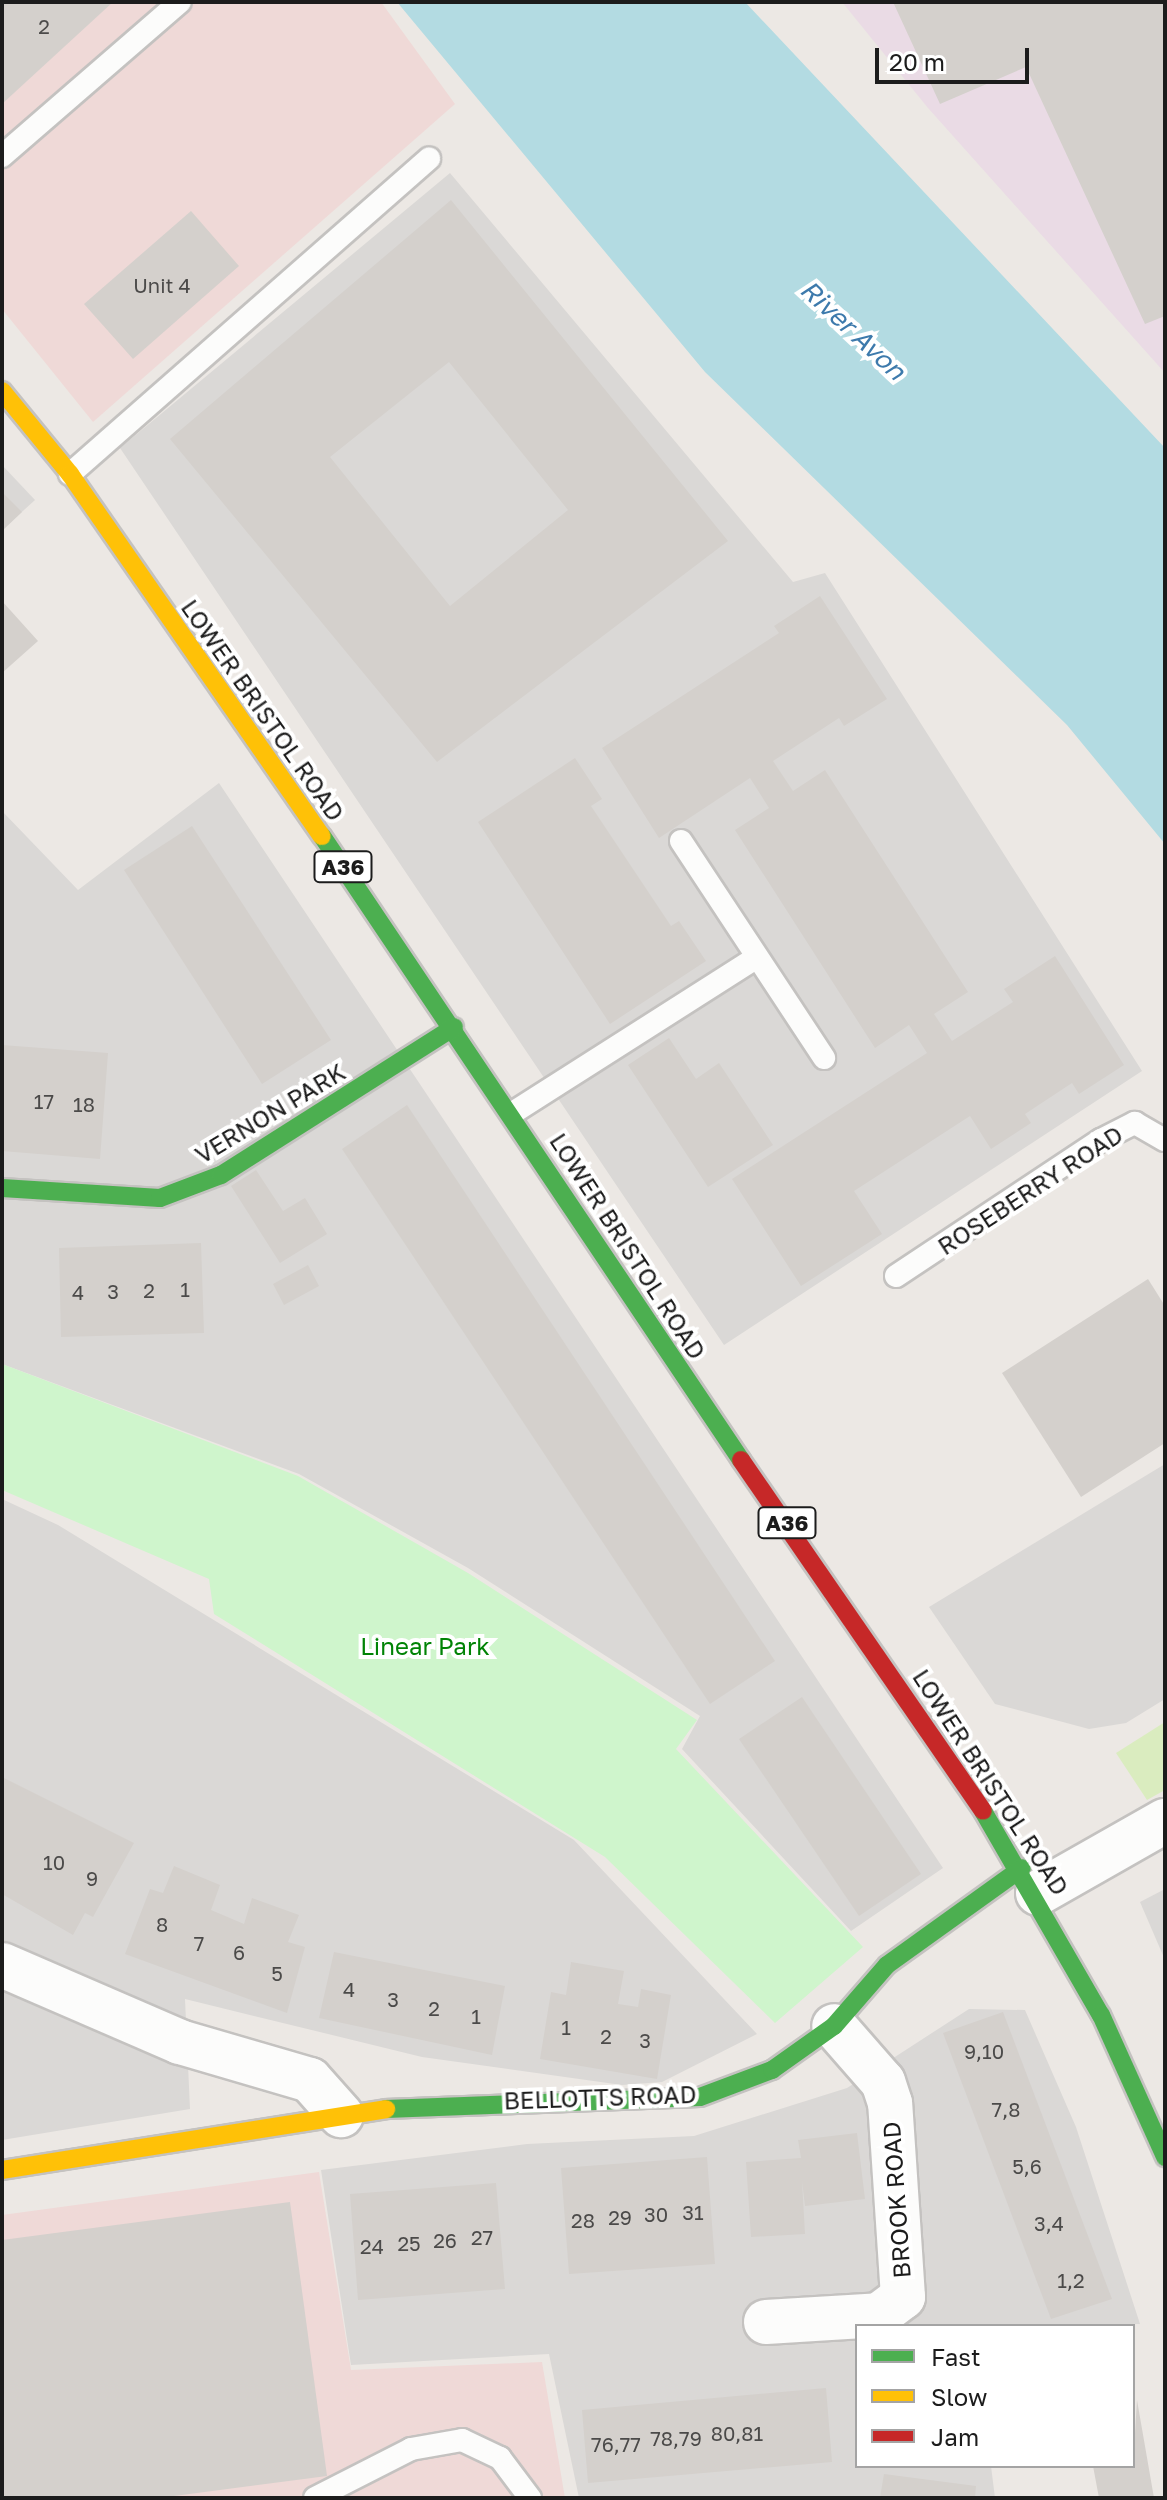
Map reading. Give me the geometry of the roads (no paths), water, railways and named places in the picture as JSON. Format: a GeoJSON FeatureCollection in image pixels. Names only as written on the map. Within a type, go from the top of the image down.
{"type":"FeatureCollection","features":[{"type":"Feature","properties":{"kind":"main road","name":"LOWER BRISTOL ROAD"},"geometry":{"type":"LineString","coordinates":[[2,391],[70,474],[514,1112],[668,1354],[1030,1881],[1165,2157]]}},
{"type":"Feature","properties":{"kind":"main road","name":"VERNON PARK"},"geometry":{"type":"LineString","coordinates":[[2,1188],[160,1198],[221,1175],[454,1027]]}},
{"type":"Feature","properties":{"kind":"main road","name":"BELLOTTS ROAD"},"geometry":{"type":"LineString","coordinates":[[2,2170],[341,2115],[481,2100],[700,2097],[772,2070],[834,2026],[887,1965],[1030,1881]]}},
{"type":"Feature","properties":{"kind":"street"},"geometry":{"type":"LineString","coordinates":[[1030,1881],[1165,1821]]}},
{"type":"Feature","properties":{"kind":"street"},"geometry":{"type":"LineString","coordinates":[[2,1965],[180,2042],[310,2080],[341,2115]]}},
{"type":"Feature","properties":{"kind":"street","name":"BROOK ROAD"},"geometry":{"type":"LineString","coordinates":[[766,2322],[879,2315],[903,2297],[890,2103],[883,2082],[834,2026]]}},
{"type":"Feature","properties":{"kind":"lane"},"geometry":{"type":"LineString","coordinates":[[2,156],[180,2]]}},
{"type":"Feature","properties":{"kind":"lane"},"geometry":{"type":"LineString","coordinates":[[70,474],[429,159]]}},
{"type":"Feature","properties":{"kind":"lane"},"geometry":{"type":"LineString","coordinates":[[681,841],[824,1058]]}},
{"type":"Feature","properties":{"kind":"lane"},"geometry":{"type":"LineString","coordinates":[[514,1112],[757,957]]}},
{"type":"Feature","properties":{"kind":"lane","name":"ROSEBERRY ROAD"},"geometry":{"type":"LineString","coordinates":[[896,1276],[1101,1140],[1135,1123],[1165,1140]]}},
{"type":"Feature","properties":{"kind":"lane"},"geometry":{"type":"LineString","coordinates":[[315,2498],[411,2449],[462,2440],[500,2458],[530,2498]]}},
{"type":"Feature","properties":{"kind":"water","name":"River Avon"},"geometry":{"type":"Polygon","coordinates":[[[397,2],[745,2],[1165,448],[1165,844],[1067,725],[705,372],[397,2]]]}},
{"type":"Feature","properties":{"kind":"park label","name":"Linear Park"},"geometry":{"type":"Point","coordinates":[425,1646]}}]}
